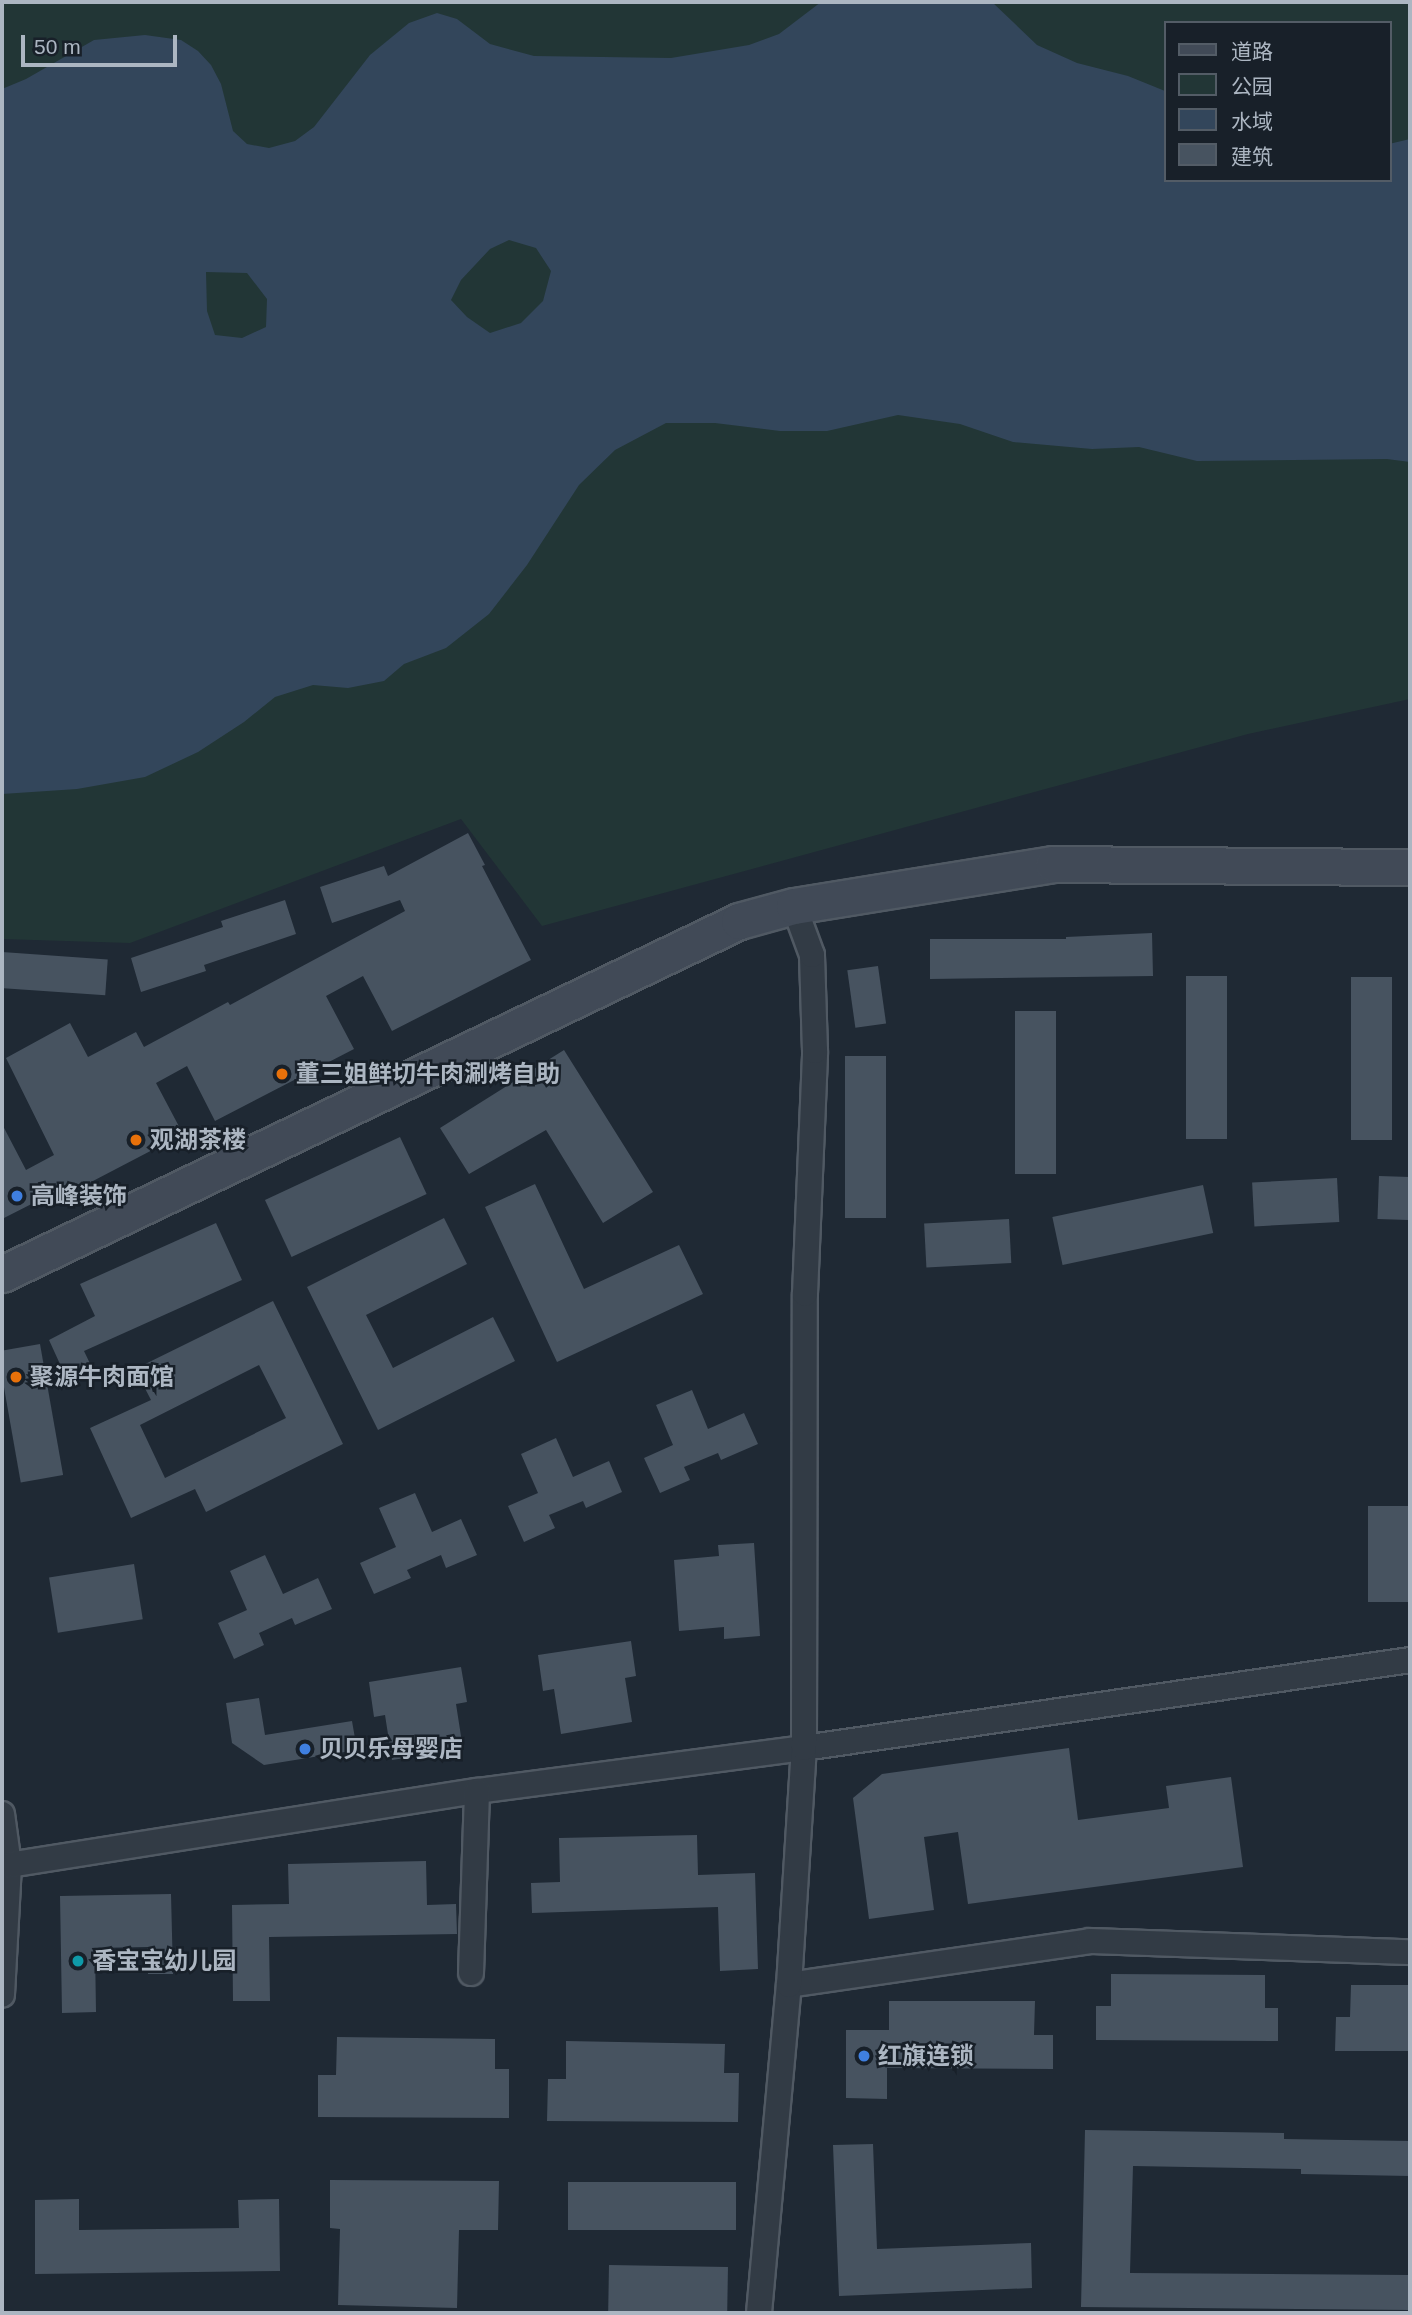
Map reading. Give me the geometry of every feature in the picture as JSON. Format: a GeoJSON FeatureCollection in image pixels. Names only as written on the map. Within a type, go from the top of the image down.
{"type":"FeatureCollection","features":[{"type":"Feature","properties":{"kind":"street"},"geometry":{"type":"LineString","coordinates":[[2,1274],[739,921],[794,906],[1053,864],[1410,867]]}},
{"type":"Feature","properties":{"kind":"street"},"geometry":{"type":"LineString","coordinates":[[758,2313],[789,1985],[804,1748],[805,1294],[815,1051],[812,955],[794,906]]}},
{"type":"Feature","properties":{"kind":"street"},"geometry":{"type":"LineString","coordinates":[[9,1865],[477,1791],[804,1748],[1410,1660]]}},
{"type":"Feature","properties":{"kind":"street"},"geometry":{"type":"LineString","coordinates":[[471,1973],[477,1791]]}},
{"type":"Feature","properties":{"kind":"street"},"geometry":{"type":"LineString","coordinates":[[2,1814],[9,1865],[2,1995]]}},
{"type":"Feature","properties":{"kind":"street"},"geometry":{"type":"LineString","coordinates":[[789,1985],[1089,1941],[1410,1952]]}},
{"type":"Feature","properties":{"kind":"green space"},"geometry":{"type":"Polygon","coordinates":[[[2,2],[1410,2],[1410,699],[1248,734],[542,926],[461,819],[130,943],[2,939],[2,2]]]}},
{"type":"Feature","properties":{"kind":"water"},"geometry":{"type":"Polygon","coordinates":[[[821,2],[992,2],[1037,45],[1077,63],[1128,76],[1164,91],[1164,182],[1391,182],[1391,144],[1410,139],[1410,462],[1387,459],[1197,461],[1139,447],[1092,449],[1013,442],[960,424],[898,415],[827,431],[780,431],[715,423],[666,423],[615,450],[579,485],[527,565],[489,614],[446,648],[404,664],[384,681],[348,688],[313,685],[275,697],[244,722],[198,752],[145,777],[77,789],[2,794],[2,89],[26,79],[94,40],[145,35],[181,40],[198,51],[211,65],[221,84],[233,131],[247,144],[269,148],[295,141],[314,127],[370,55],[409,23],[437,13],[457,19],[490,44],[534,56],[671,58],[749,45],[779,34],[821,2]],[[509,240],[490,249],[461,280],[451,300],[467,317],[490,333],[521,323],[543,301],[551,271],[536,248],[509,240]],[[206,272],[207,311],[215,335],[242,338],[266,327],[267,299],[247,273],[206,272]]]}},
{"type":"Feature","properties":{"kind":"building"},"geometry":{"type":"Polygon","coordinates":[[[468,833],[485,865],[482,866],[531,960],[392,1031],[363,976],[326,996],[354,1049],[215,1121],[187,1066],[156,1083],[183,1134],[70,1193],[67,1186],[2,1219],[2,1124],[26,1170],[54,1155],[6,1058],[70,1023],[88,1057],[136,1032],[144,1047],[228,1002],[230,1005],[405,911],[400,900],[332,923],[320,887],[384,866],[388,876],[468,833]]]}},
{"type":"Feature","properties":{"kind":"building"},"geometry":{"type":"Polygon","coordinates":[[[285,900],[296,934],[204,965],[206,971],[141,992],[131,958],[223,927],[221,921],[285,900]]]}},
{"type":"Feature","properties":{"kind":"building"},"geometry":{"type":"Polygon","coordinates":[[[1152,933],[1153,976],[930,979],[930,939],[1066,939],[1152,933]]]}},
{"type":"Feature","properties":{"kind":"building"},"geometry":{"type":"Polygon","coordinates":[[[2,952],[108,959],[105,995],[2,988],[2,952]]]}},
{"type":"Feature","properties":{"kind":"building"},"geometry":{"type":"Polygon","coordinates":[[[878,966],[886,1023],[855,1028],[847,970],[878,966]]]}},
{"type":"Feature","properties":{"kind":"building"},"geometry":{"type":"Polygon","coordinates":[[[1186,976],[1227,976],[1227,1139],[1186,1139],[1186,976]]]}},
{"type":"Feature","properties":{"kind":"building"},"geometry":{"type":"Polygon","coordinates":[[[1351,977],[1392,977],[1392,1140],[1351,1140],[1351,977]]]}},
{"type":"Feature","properties":{"kind":"building"},"geometry":{"type":"Polygon","coordinates":[[[1015,1011],[1056,1011],[1056,1174],[1015,1174],[1015,1011]]]}},
{"type":"Feature","properties":{"kind":"building"},"geometry":{"type":"Polygon","coordinates":[[[564,1050],[653,1192],[603,1223],[546,1130],[469,1174],[440,1128],[564,1050]]]}},
{"type":"Feature","properties":{"kind":"building"},"geometry":{"type":"Polygon","coordinates":[[[845,1056],[886,1056],[886,1218],[845,1218],[845,1056]]]}},
{"type":"Feature","properties":{"kind":"building"},"geometry":{"type":"Polygon","coordinates":[[[400,1137],[427,1194],[292,1257],[265,1200],[400,1137]]]}},
{"type":"Feature","properties":{"kind":"building"},"geometry":{"type":"Polygon","coordinates":[[[1379,1176],[1410,1177],[1408,1220],[1377,1219],[1379,1176]]]}},
{"type":"Feature","properties":{"kind":"building"},"geometry":{"type":"Polygon","coordinates":[[[1337,1178],[1339,1222],[1254,1226],[1252,1182],[1337,1178]]]}},
{"type":"Feature","properties":{"kind":"building"},"geometry":{"type":"Polygon","coordinates":[[[535,1184],[584,1289],[679,1245],[703,1294],[557,1362],[485,1207],[535,1184]]]}},
{"type":"Feature","properties":{"kind":"building"},"geometry":{"type":"Polygon","coordinates":[[[1203,1185],[1213,1233],[1063,1265],[1052,1217],[1203,1185]]]}},
{"type":"Feature","properties":{"kind":"building"},"geometry":{"type":"Polygon","coordinates":[[[444,1218],[467,1264],[366,1315],[393,1368],[493,1317],[515,1361],[378,1430],[307,1287],[444,1218]]]}},
{"type":"Feature","properties":{"kind":"building"},"geometry":{"type":"Polygon","coordinates":[[[1009,1219],[1011,1263],[926,1267],[924,1223],[1009,1219]]]}},
{"type":"Feature","properties":{"kind":"building"},"geometry":{"type":"Polygon","coordinates":[[[216,1223],[242,1280],[84,1351],[95,1374],[70,1386],[49,1340],[95,1316],[80,1284],[216,1223]]]}},
{"type":"Feature","properties":{"kind":"building"},"geometry":{"type":"Polygon","coordinates":[[[273,1301],[343,1444],[206,1512],[195,1489],[131,1518],[90,1428],[151,1400],[135,1369],[273,1301]],[[259,1365],[140,1425],[165,1478],[286,1418],[259,1365]]]}},
{"type":"Feature","properties":{"kind":"building"},"geometry":{"type":"Polygon","coordinates":[[[40,1344],[63,1475],[21,1482],[2,1376],[2,1351],[40,1344]]]}},
{"type":"Feature","properties":{"kind":"building"},"geometry":{"type":"Polygon","coordinates":[[[692,1390],[708,1429],[744,1413],[758,1444],[721,1460],[718,1453],[684,1467],[690,1480],[660,1493],[644,1458],[673,1445],[656,1405],[692,1390]]]}},
{"type":"Feature","properties":{"kind":"building"},"geometry":{"type":"Polygon","coordinates":[[[556,1438],[573,1477],[609,1461],[622,1492],[586,1508],[583,1501],[549,1515],[555,1528],[524,1542],[508,1506],[538,1493],[521,1454],[556,1438]]]}},
{"type":"Feature","properties":{"kind":"building"},"geometry":{"type":"Polygon","coordinates":[[[415,1493],[432,1532],[461,1519],[477,1555],[446,1568],[441,1555],[407,1570],[411,1578],[374,1594],[360,1563],[396,1547],[379,1508],[415,1493]]]}},
{"type":"Feature","properties":{"kind":"building"},"geometry":{"type":"Polygon","coordinates":[[[1368,1506],[1410,1506],[1410,1602],[1368,1602],[1368,1506]]]}},
{"type":"Feature","properties":{"kind":"building"},"geometry":{"type":"Polygon","coordinates":[[[754,1543],[760,1636],[724,1639],[724,1627],[679,1631],[674,1560],[719,1556],[718,1545],[754,1543]]]}},
{"type":"Feature","properties":{"kind":"building"},"geometry":{"type":"Polygon","coordinates":[[[265,1555],[283,1594],[318,1578],[332,1609],[295,1625],[292,1618],[259,1633],[264,1645],[234,1659],[218,1623],[247,1610],[230,1571],[265,1555]]]}},
{"type":"Feature","properties":{"kind":"building"},"geometry":{"type":"Polygon","coordinates":[[[134,1564],[143,1619],[58,1633],[49,1577],[134,1564]]]}},
{"type":"Feature","properties":{"kind":"building"},"geometry":{"type":"Polygon","coordinates":[[[631,1641],[636,1676],[625,1678],[632,1722],[561,1734],[554,1689],[543,1691],[538,1655],[631,1641]]]}},
{"type":"Feature","properties":{"kind":"building"},"geometry":{"type":"Polygon","coordinates":[[[461,1667],[467,1702],[456,1704],[463,1749],[392,1760],[385,1715],[374,1717],[369,1682],[461,1667]]]}},
{"type":"Feature","properties":{"kind":"building"},"geometry":{"type":"Polygon","coordinates":[[[259,1698],[265,1735],[352,1721],[357,1750],[264,1765],[232,1743],[226,1703],[259,1698]]]}},
{"type":"Feature","properties":{"kind":"building"},"geometry":{"type":"Polygon","coordinates":[[[1069,1748],[1078,1820],[1169,1808],[1166,1786],[1231,1777],[1243,1867],[968,1904],[958,1832],[924,1837],[934,1910],[869,1919],[853,1798],[882,1774],[1069,1748]]]}},
{"type":"Feature","properties":{"kind":"building"},"geometry":{"type":"Polygon","coordinates":[[[697,1835],[698,1875],[755,1873],[758,1969],[720,1971],[718,1907],[532,1913],[531,1883],[560,1882],[559,1838],[697,1835]]]}},
{"type":"Feature","properties":{"kind":"building"},"geometry":{"type":"Polygon","coordinates":[[[426,1861],[427,1905],[456,1904],[457,1934],[269,1937],[270,2001],[233,2001],[232,1905],[289,1904],[288,1864],[426,1861]]]}},
{"type":"Feature","properties":{"kind":"building","name":"香宝宝幼儿园"},"geometry":{"type":"Polygon","coordinates":[[[171,1894],[173,1974],[148,1974],[147,1947],[95,1948],[96,2012],[62,2013],[60,1896],[171,1894]]]}},
{"type":"Feature","properties":{"kind":"building"},"geometry":{"type":"Polygon","coordinates":[[[1111,1974],[1265,1975],[1265,2008],[1278,2008],[1278,2041],[1096,2040],[1096,2006],[1111,2006],[1111,1974]]]}},
{"type":"Feature","properties":{"kind":"building"},"geometry":{"type":"Polygon","coordinates":[[[1351,1985],[1410,1985],[1410,2051],[1335,2051],[1336,2017],[1350,2017],[1351,1985]]]}},
{"type":"Feature","properties":{"kind":"building"},"geometry":{"type":"Polygon","coordinates":[[[889,2001],[1035,2001],[1034,2035],[1053,2035],[1053,2069],[887,2068],[887,2099],[846,2098],[846,2030],[889,2030],[889,2001]]]}},
{"type":"Feature","properties":{"kind":"building"},"geometry":{"type":"Polygon","coordinates":[[[337,2037],[495,2039],[495,2069],[509,2069],[509,2118],[318,2117],[318,2075],[336,2075],[337,2037]]]}},
{"type":"Feature","properties":{"kind":"building"},"geometry":{"type":"Polygon","coordinates":[[[566,2041],[725,2044],[724,2073],[739,2073],[738,2122],[547,2121],[548,2079],[566,2079],[566,2041]]]}},
{"type":"Feature","properties":{"kind":"building"},"geometry":{"type":"Polygon","coordinates":[[[1085,2130],[1284,2133],[1284,2139],[1410,2141],[1410,2176],[1301,2174],[1301,2169],[1133,2166],[1130,2273],[1410,2275],[1410,2310],[1081,2307],[1085,2130]]]}},
{"type":"Feature","properties":{"kind":"building"},"geometry":{"type":"Polygon","coordinates":[[[873,2144],[877,2249],[1031,2243],[1032,2288],[839,2296],[833,2145],[873,2144]]]}},
{"type":"Feature","properties":{"kind":"building"},"geometry":{"type":"Polygon","coordinates":[[[330,2180],[499,2181],[498,2230],[459,2230],[457,2308],[338,2305],[340,2229],[330,2228],[330,2180]]]}},
{"type":"Feature","properties":{"kind":"building"},"geometry":{"type":"Polygon","coordinates":[[[568,2182],[736,2182],[736,2230],[568,2230],[568,2182]]]}},
{"type":"Feature","properties":{"kind":"building"},"geometry":{"type":"Polygon","coordinates":[[[79,2199],[79,2230],[239,2228],[238,2200],[279,2199],[280,2271],[35,2274],[35,2200],[79,2199]]]}},
{"type":"Feature","properties":{"kind":"building"},"geometry":{"type":"Polygon","coordinates":[[[609,2265],[728,2267],[727,2313],[608,2313],[609,2265]]]}},
{"type":"Feature","properties":{"kind":"place","name":"董三姐鲜切牛肉涮烤自助"},"geometry":{"type":"Point","coordinates":[282,1074]}},
{"type":"Feature","properties":{"kind":"place","name":"观湖茶楼"},"geometry":{"type":"Point","coordinates":[136,1140]}},
{"type":"Feature","properties":{"kind":"place","name":"高峰装饰"},"geometry":{"type":"Point","coordinates":[17,1196]}},
{"type":"Feature","properties":{"kind":"place","name":"聚源牛肉面馆"},"geometry":{"type":"Point","coordinates":[16,1377]}},
{"type":"Feature","properties":{"kind":"place","name":"贝贝乐母婴店"},"geometry":{"type":"Point","coordinates":[305,1749]}},
{"type":"Feature","properties":{"kind":"place","name":"香宝宝幼儿园"},"geometry":{"type":"Point","coordinates":[78,1961]}},
{"type":"Feature","properties":{"kind":"place","name":"红旗连锁"},"geometry":{"type":"Point","coordinates":[864,2056]}}]}
